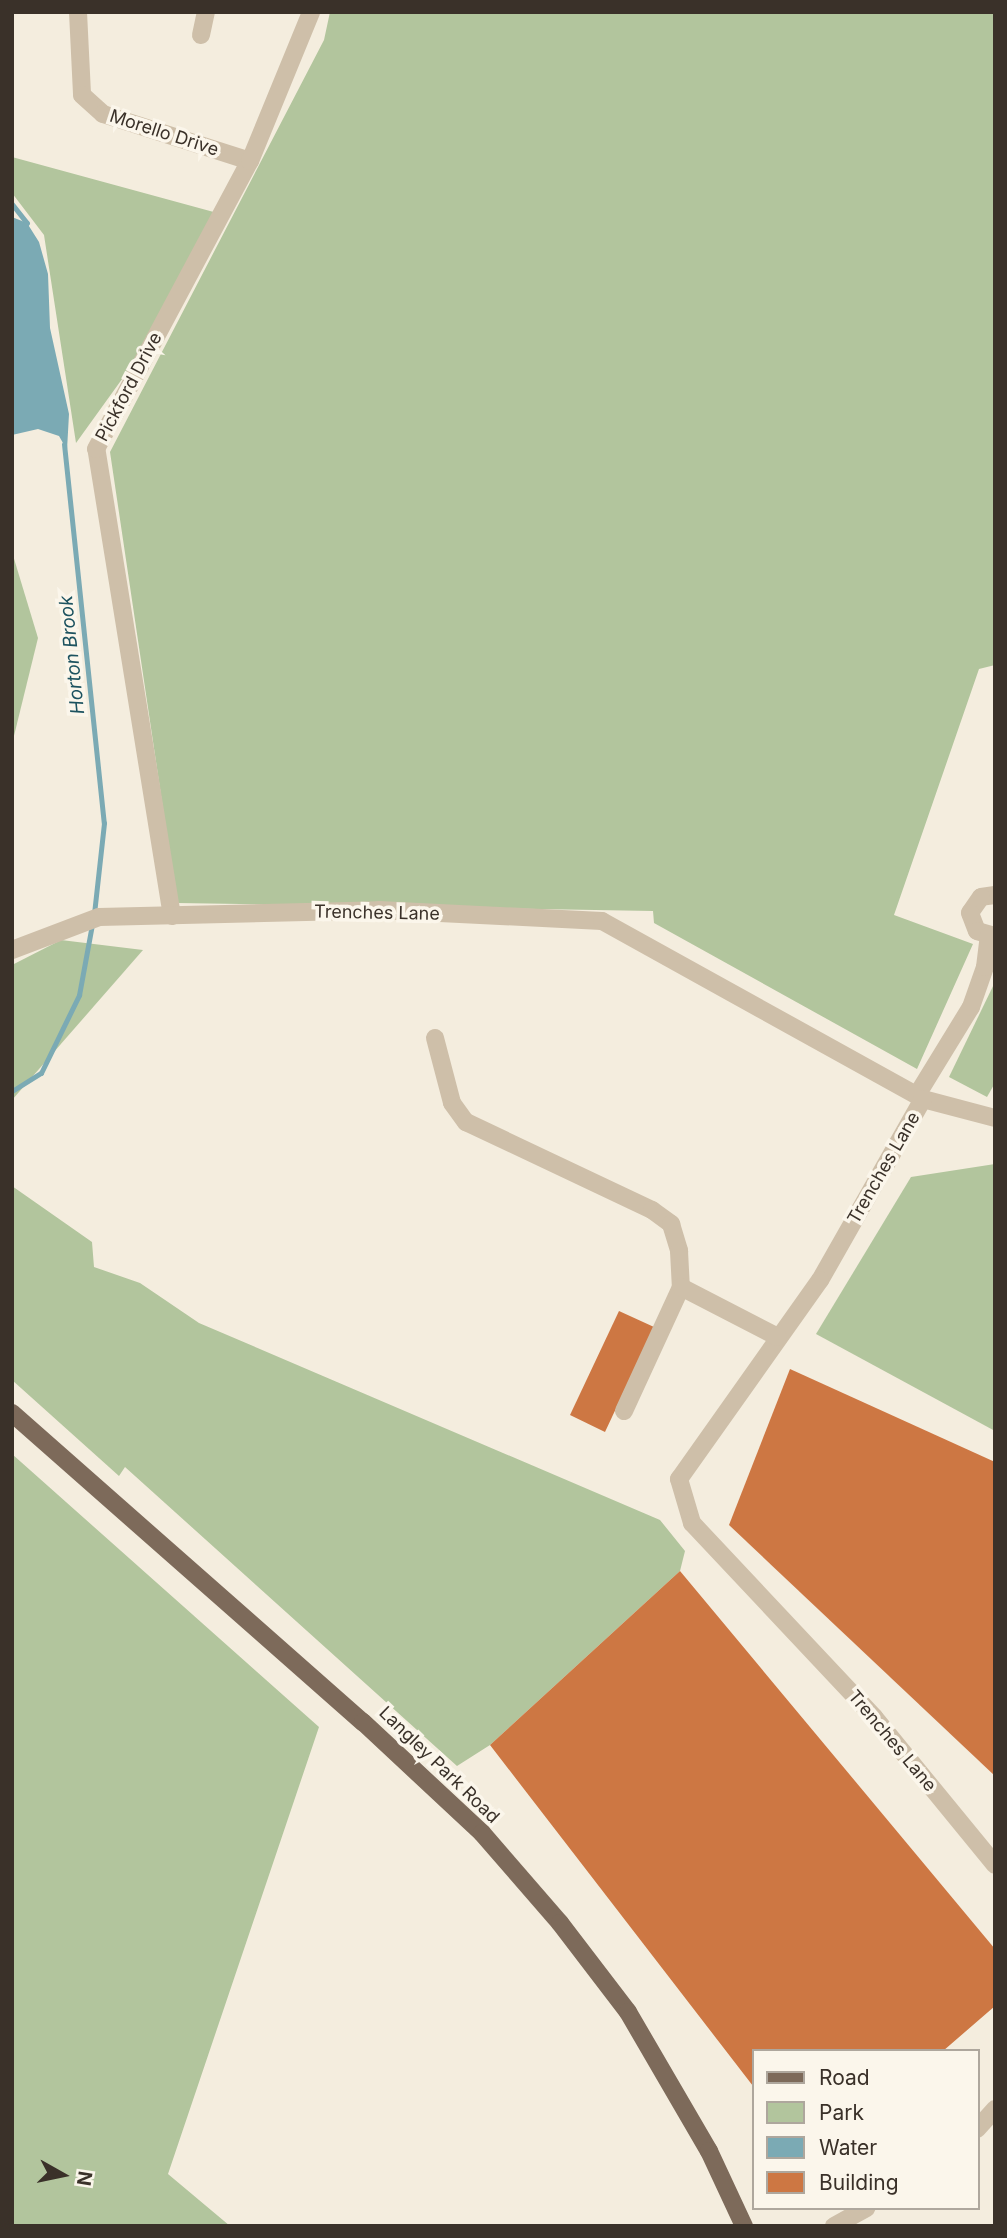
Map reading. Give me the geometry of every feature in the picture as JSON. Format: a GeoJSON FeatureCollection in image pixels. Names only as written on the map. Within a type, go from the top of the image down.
{"type":"FeatureCollection","features":[{"type":"Feature","properties":{"kind":"main road","name":"Langley Park Road"},"geometry":{"type":"LineString","coordinates":[[12,1413],[363,1722],[481,1833],[560,1923],[628,2012],[709,2151],[744,2226]]}},
{"type":"Feature","properties":{"kind":"street","name":"Morello Drive"},"geometry":{"type":"LineString","coordinates":[[78,12],[82,95],[103,114],[250,161]]}},
{"type":"Feature","properties":{"kind":"street"},"geometry":{"type":"LineString","coordinates":[[201,35],[206,12]]}},
{"type":"Feature","properties":{"kind":"street","name":"Pickford Drive"},"geometry":{"type":"LineString","coordinates":[[172,916],[96,449],[250,161],[312,12]]}},
{"type":"Feature","properties":{"kind":"street"},"geometry":{"type":"LineString","coordinates":[[995,895],[981,897],[970,913],[976,931],[992,936],[985,967],[971,1007],[920,1097],[995,1118]]}},
{"type":"Feature","properties":{"kind":"street","name":"Trenches Lane"},"geometry":{"type":"LineString","coordinates":[[12,950],[94,918],[379,910],[602,921],[920,1097],[820,1280],[679,1479],[692,1523],[874,1717],[995,1865]]}},
{"type":"Feature","properties":{"kind":"street"},"geometry":{"type":"LineString","coordinates":[[435,1038],[452,1103],[466,1122],[652,1210],[671,1224],[679,1251],[681,1287],[624,1411]]}},
{"type":"Feature","properties":{"kind":"street"},"geometry":{"type":"LineString","coordinates":[[681,1287],[778,1337]]}},
{"type":"Feature","properties":{"kind":"street"},"geometry":{"type":"LineString","coordinates":[[979,2127],[995,2109]]}},
{"type":"Feature","properties":{"kind":"street"},"geometry":{"type":"LineString","coordinates":[[834,2226],[862,2210]]}},
{"type":"Feature","properties":{"kind":"green space"},"geometry":{"type":"Polygon","coordinates":[[[330,12],[995,12],[995,665],[979,669],[894,915],[973,944],[917,1069],[654,923],[653,911],[177,903],[110,452],[324,40],[330,12]]]}},
{"type":"Feature","properties":{"kind":"green space"},"geometry":{"type":"Polygon","coordinates":[[[12,157],[221,214],[130,368],[76,443],[44,235],[12,193],[12,157]]]}},
{"type":"Feature","properties":{"kind":"green space"},"geometry":{"type":"Polygon","coordinates":[[[12,552],[38,638],[12,744],[12,552]]]}},
{"type":"Feature","properties":{"kind":"green space"},"geometry":{"type":"Polygon","coordinates":[[[61,940],[143,950],[12,1100],[12,965],[61,940]]]}},
{"type":"Feature","properties":{"kind":"green space"},"geometry":{"type":"Polygon","coordinates":[[[995,982],[995,1083],[987,1097],[949,1077],[995,982]]]}},
{"type":"Feature","properties":{"kind":"green space"},"geometry":{"type":"Polygon","coordinates":[[[995,1164],[995,1431],[816,1334],[911,1177],[995,1164]]]}},
{"type":"Feature","properties":{"kind":"green space"},"geometry":{"type":"Polygon","coordinates":[[[12,1186],[92,1242],[94,1267],[140,1283],[199,1323],[660,1520],[685,1551],[680,1571],[490,1745],[457,1766],[125,1467],[119,1476],[12,1380],[12,1186]]]}},
{"type":"Feature","properties":{"kind":"green space"},"geometry":{"type":"Polygon","coordinates":[[[12,1454],[319,1727],[168,2174],[230,2226],[12,2226],[12,1454]]]}},
{"type":"Feature","properties":{"kind":"water"},"geometry":{"type":"Polygon","coordinates":[[[12,217],[27,223],[39,242],[48,274],[50,328],[69,414],[67,450],[59,436],[38,429],[12,435],[12,217]]]}},
{"type":"Feature","properties":{"kind":"building"},"geometry":{"type":"Polygon","coordinates":[[[619,1311],[654,1327],[605,1432],[570,1415],[619,1311]]]}},
{"type":"Feature","properties":{"kind":"building"},"geometry":{"type":"Polygon","coordinates":[[[790,1369],[995,1462],[995,1776],[729,1525],[790,1369]]]}},
{"type":"Feature","properties":{"kind":"building"},"geometry":{"type":"Polygon","coordinates":[[[680,1571],[995,1949],[995,2006],[945,2049],[752,2049],[752,2085],[490,1745],[680,1571]]]}},
{"type":"Feature","properties":{"kind":"waterway","name":"Horton Brook"},"geometry":{"type":"LineString","coordinates":[[12,204],[27,223],[24,226]]}},
{"type":"Feature","properties":{"kind":"waterway","name":"Horton Brook"},"geometry":{"type":"LineString","coordinates":[[64,444],[104,823],[94,914]]}},
{"type":"Feature","properties":{"kind":"waterway","name":"Horton Brook"},"geometry":{"type":"LineString","coordinates":[[12,1091],[41,1073],[79,995],[92,924]]}}]}
